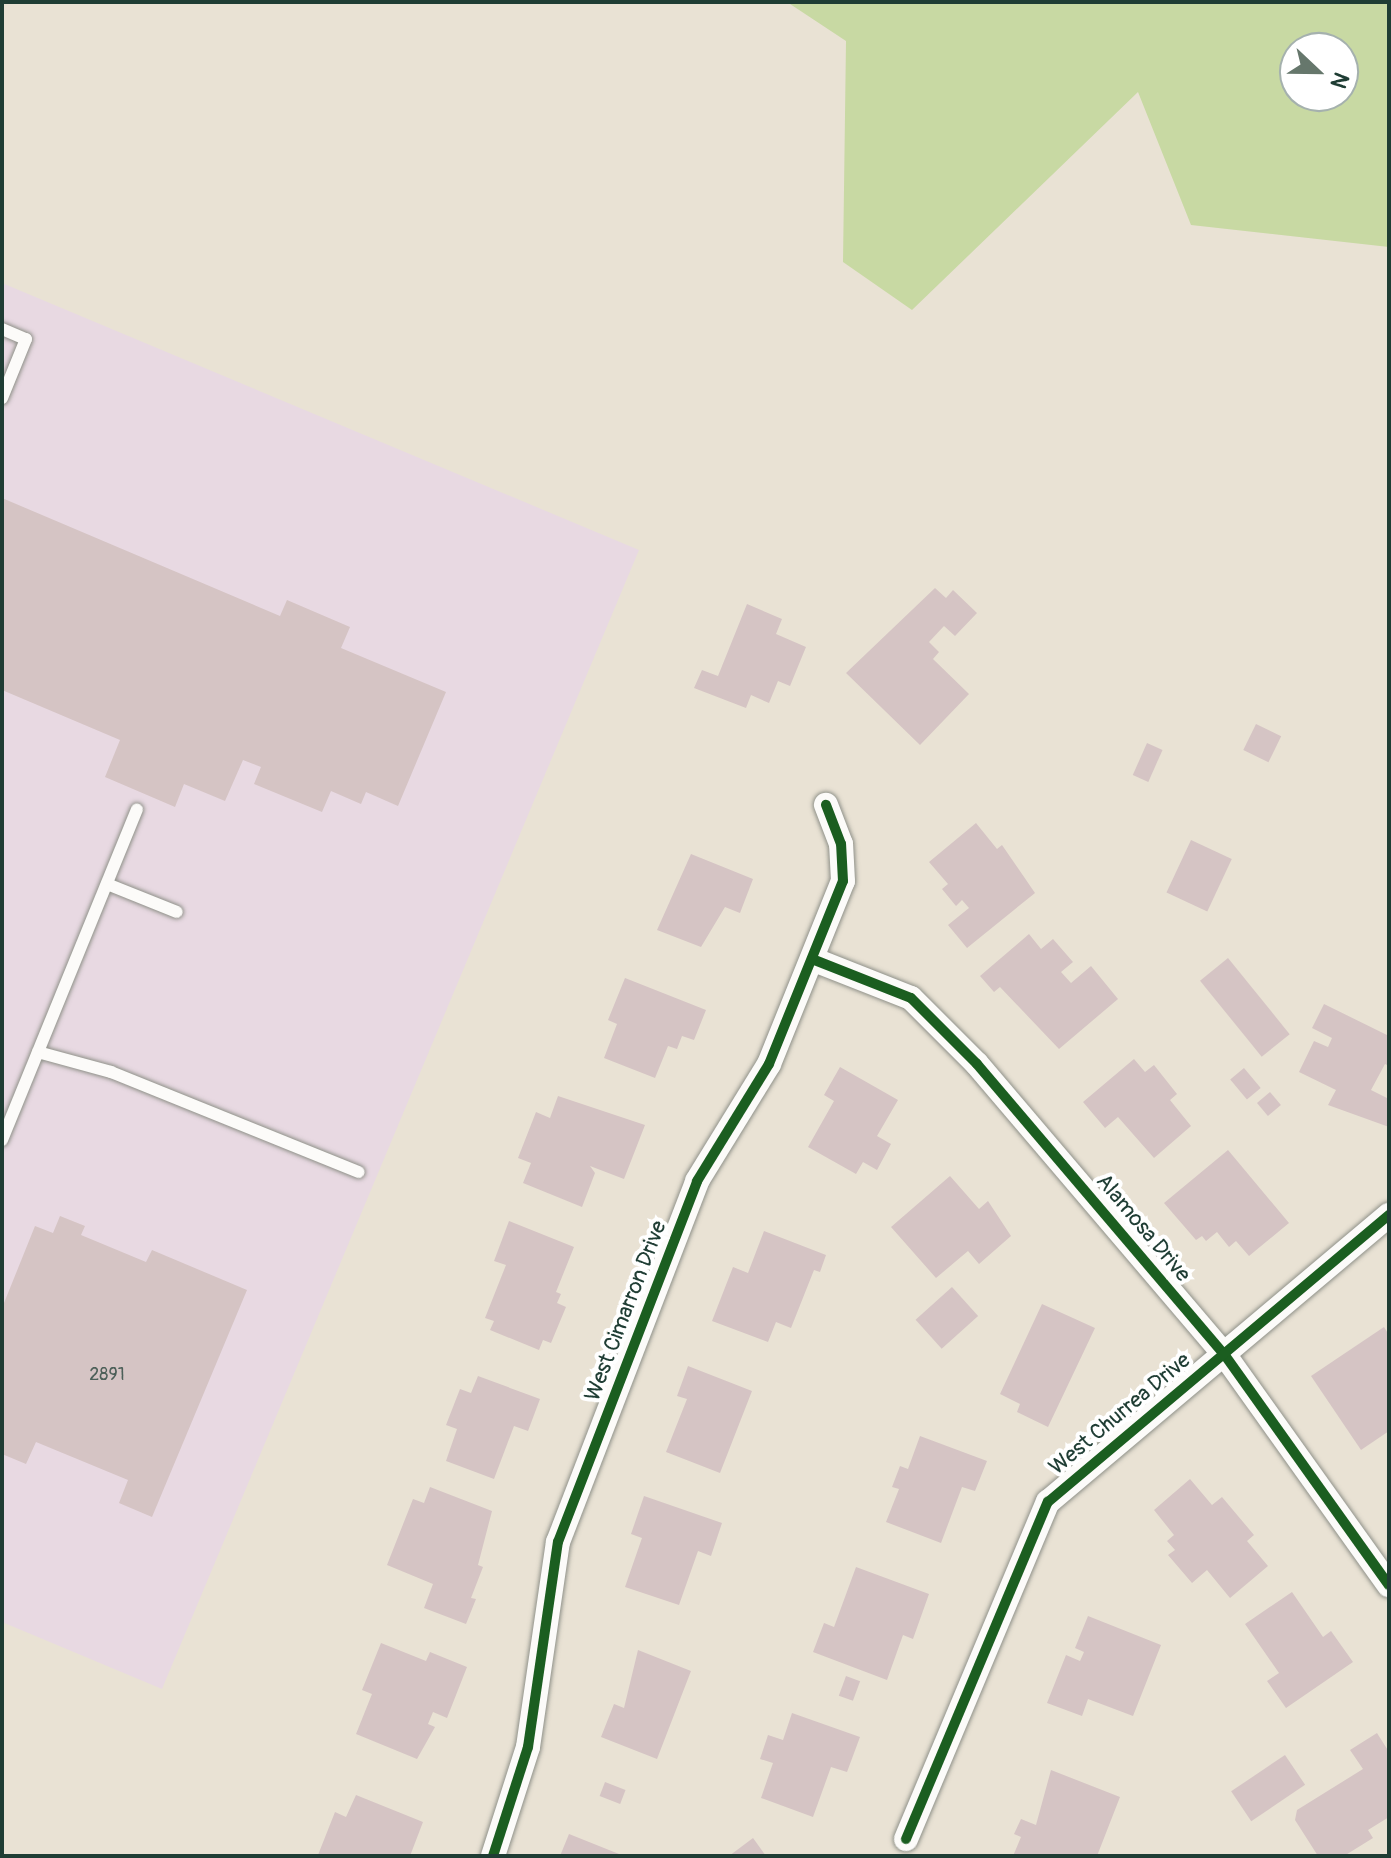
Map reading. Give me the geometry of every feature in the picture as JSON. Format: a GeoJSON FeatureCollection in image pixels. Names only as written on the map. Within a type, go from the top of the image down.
{"type":"FeatureCollection","features":[{"type":"Feature","properties":{"kind":"street","name":"West Cimarron Drive"},"geometry":{"type":"LineString","coordinates":[[493,1856],[528,1747],[558,1542],[697,1181],[769,1064],[843,881],[841,844],[826,805]]}},
{"type":"Feature","properties":{"kind":"street","name":"Alamosa Drive"},"geometry":{"type":"LineString","coordinates":[[812,959],[911,998],[977,1064],[1224,1354],[1389,1585]]}},
{"type":"Feature","properties":{"kind":"street","name":"West Churrea Drive"},"geometry":{"type":"LineString","coordinates":[[906,1839],[1048,1502],[1389,1215]]}},
{"type":"Feature","properties":{"kind":"lane"},"geometry":{"type":"LineString","coordinates":[[2,329],[26,339],[2,398]]}},
{"type":"Feature","properties":{"kind":"lane"},"geometry":{"type":"LineString","coordinates":[[2,1140],[137,809]]}},
{"type":"Feature","properties":{"kind":"lane"},"geometry":{"type":"LineString","coordinates":[[107,884],[177,912]]}},
{"type":"Feature","properties":{"kind":"lane"},"geometry":{"type":"LineString","coordinates":[[38,1052],[111,1072],[359,1172]]}},
{"type":"Feature","properties":{"kind":"shaded area"},"geometry":{"type":"Polygon","coordinates":[[[2,283],[639,550],[162,1689],[2,1622],[2,283]]]}},
{"type":"Feature","properties":{"kind":"green space"},"geometry":{"type":"Polygon","coordinates":[[[787,2],[1389,2],[1389,247],[1191,225],[1138,92],[912,310],[843,262],[846,41],[787,2]]]}},
{"type":"Feature","properties":{"kind":"building"},"geometry":{"type":"Polygon","coordinates":[[[2,498],[280,616],[287,600],[350,627],[341,648],[446,692],[398,806],[366,792],[361,804],[331,791],[322,812],[254,784],[261,767],[243,760],[225,801],[184,784],[175,807],[105,777],[120,740],[2,690],[2,498]]]}},
{"type":"Feature","properties":{"kind":"building"},"geometry":{"type":"Polygon","coordinates":[[[935,588],[946,598],[953,590],[977,613],[955,636],[944,626],[929,642],[939,652],[933,659],[969,694],[920,745],[846,673],[935,588]]]}},
{"type":"Feature","properties":{"kind":"building"},"geometry":{"type":"Polygon","coordinates":[[[747,604],[782,619],[776,634],[806,647],[790,686],[778,681],[769,703],[751,695],[746,708],[694,688],[702,670],[718,676],[747,604]]]}},
{"type":"Feature","properties":{"kind":"building"},"geometry":{"type":"Polygon","coordinates":[[[1256,724],[1281,736],[1268,762],[1243,750],[1256,724]]]}},
{"type":"Feature","properties":{"kind":"building"},"geometry":{"type":"Polygon","coordinates":[[[1147,743],[1163,750],[1148,782],[1133,775],[1147,743]]]}},
{"type":"Feature","properties":{"kind":"building"},"geometry":{"type":"Polygon","coordinates":[[[976,823],[997,849],[1002,845],[1035,893],[967,948],[948,925],[969,908],[962,900],[956,906],[942,889],[948,884],[929,862],[976,823]]]}},
{"type":"Feature","properties":{"kind":"building"},"geometry":{"type":"Polygon","coordinates":[[[1191,840],[1232,859],[1207,912],[1166,893],[1191,840]]]}},
{"type":"Feature","properties":{"kind":"building"},"geometry":{"type":"Polygon","coordinates":[[[691,854],[753,879],[740,913],[725,907],[701,947],[657,930],[691,854]]]}},
{"type":"Feature","properties":{"kind":"building"},"geometry":{"type":"Polygon","coordinates":[[[1029,934],[1041,949],[1053,939],[1073,962],[1061,972],[1071,983],[1091,966],[1118,999],[1059,1049],[1000,987],[994,992],[980,976],[1029,934]]]}},
{"type":"Feature","properties":{"kind":"building"},"geometry":{"type":"Polygon","coordinates":[[[1228,958],[1290,1034],[1262,1057],[1200,981],[1228,958]]]}},
{"type":"Feature","properties":{"kind":"building"},"geometry":{"type":"Polygon","coordinates":[[[625,978],[706,1010],[694,1040],[682,1036],[677,1049],[668,1046],[655,1078],[604,1058],[617,1024],[608,1020],[625,978]]]}},
{"type":"Feature","properties":{"kind":"building"},"geometry":{"type":"Polygon","coordinates":[[[1324,1004],[1389,1036],[1389,1066],[1385,1064],[1371,1090],[1389,1099],[1389,1127],[1328,1105],[1336,1090],[1299,1072],[1314,1041],[1328,1047],[1332,1038],[1312,1028],[1324,1004]]]}},
{"type":"Feature","properties":{"kind":"building"},"geometry":{"type":"Polygon","coordinates":[[[1134,1059],[1145,1072],[1154,1065],[1177,1094],[1170,1100],[1191,1126],[1154,1158],[1118,1117],[1105,1128],[1083,1102],[1134,1059]]]}},
{"type":"Feature","properties":{"kind":"building"},"geometry":{"type":"Polygon","coordinates":[[[840,1067],[898,1100],[877,1136],[891,1144],[877,1170],[863,1162],[856,1174],[808,1147],[834,1101],[824,1095],[840,1067]]]}},
{"type":"Feature","properties":{"kind":"building"},"geometry":{"type":"Polygon","coordinates":[[[1244,1068],[1261,1088],[1247,1099],[1230,1080],[1244,1068]]]}},
{"type":"Feature","properties":{"kind":"building"},"geometry":{"type":"Polygon","coordinates":[[[1270,1092],[1281,1105],[1268,1116],[1257,1103],[1270,1092]]]}},
{"type":"Feature","properties":{"kind":"building"},"geometry":{"type":"Polygon","coordinates":[[[558,1096],[645,1125],[624,1179],[590,1166],[595,1173],[582,1207],[523,1183],[531,1163],[518,1158],[536,1112],[550,1118],[558,1096]]]}},
{"type":"Feature","properties":{"kind":"building"},"geometry":{"type":"Polygon","coordinates":[[[1228,1150],[1289,1223],[1249,1256],[1236,1241],[1229,1247],[1217,1232],[1206,1241],[1202,1236],[1196,1240],[1164,1203],[1228,1150]]]}},
{"type":"Feature","properties":{"kind":"building"},"geometry":{"type":"Polygon","coordinates":[[[950,1176],[979,1209],[988,1201],[1011,1236],[979,1264],[968,1251],[936,1278],[891,1227],[950,1176]]]}},
{"type":"Feature","properties":{"kind":"building"},"geometry":{"type":"Polygon","coordinates":[[[60,1216],[85,1226],[81,1235],[146,1262],[152,1250],[247,1290],[152,1517],[119,1503],[128,1480],[36,1442],[26,1464],[2,1454],[2,1308],[35,1226],[53,1233],[60,1216]]]}},
{"type":"Feature","properties":{"kind":"building"},"geometry":{"type":"Polygon","coordinates":[[[509,1221],[574,1247],[556,1292],[561,1294],[557,1303],[566,1307],[551,1343],[543,1340],[539,1350],[490,1330],[494,1321],[485,1318],[506,1265],[494,1261],[509,1221]]]}},
{"type":"Feature","properties":{"kind":"building"},"geometry":{"type":"Polygon","coordinates":[[[764,1231],[826,1255],[820,1272],[814,1270],[791,1328],[776,1322],[768,1342],[712,1321],[733,1267],[748,1273],[764,1231]]]}},
{"type":"Feature","properties":{"kind":"building"},"geometry":{"type":"Polygon","coordinates":[[[952,1287],[978,1316],[942,1349],[916,1320],[952,1287]]]}},
{"type":"Feature","properties":{"kind":"building"},"geometry":{"type":"Polygon","coordinates":[[[1042,1304],[1095,1328],[1048,1427],[1017,1412],[1020,1404],[1000,1394],[1042,1304]]]}},
{"type":"Feature","properties":{"kind":"building"},"geometry":{"type":"Polygon","coordinates":[[[1384,1327],[1389,1335],[1389,1431],[1361,1450],[1311,1376],[1384,1327]]]}},
{"type":"Feature","properties":{"kind":"building"},"geometry":{"type":"Polygon","coordinates":[[[688,1366],[752,1391],[720,1473],[666,1452],[687,1399],[677,1396],[688,1366]]]}},
{"type":"Feature","properties":{"kind":"building"},"geometry":{"type":"Polygon","coordinates":[[[478,1376],[540,1399],[528,1431],[514,1426],[494,1479],[446,1461],[457,1429],[446,1425],[460,1389],[471,1393],[478,1376]]]}},
{"type":"Feature","properties":{"kind":"building"},"geometry":{"type":"Polygon","coordinates":[[[920,1436],[987,1461],[975,1491],[962,1487],[941,1543],[886,1522],[899,1489],[892,1487],[900,1466],[908,1469],[920,1436]]]}},
{"type":"Feature","properties":{"kind":"building"},"geometry":{"type":"Polygon","coordinates":[[[1190,1479],[1212,1505],[1222,1497],[1254,1535],[1247,1541],[1268,1566],[1230,1598],[1207,1570],[1192,1583],[1168,1555],[1175,1550],[1167,1541],[1174,1535],[1154,1510],[1190,1479]]]}},
{"type":"Feature","properties":{"kind":"building"},"geometry":{"type":"Polygon","coordinates":[[[430,1487],[492,1511],[478,1565],[483,1567],[471,1598],[476,1599],[466,1624],[424,1608],[433,1584],[387,1565],[413,1499],[424,1503],[430,1487]]]}},
{"type":"Feature","properties":{"kind":"building"},"geometry":{"type":"Polygon","coordinates":[[[644,1496],[722,1523],[711,1556],[698,1551],[679,1605],[625,1587],[642,1538],[631,1534],[644,1496]]]}},
{"type":"Feature","properties":{"kind":"building"},"geometry":{"type":"Polygon","coordinates":[[[856,1567],[929,1594],[913,1639],[903,1635],[887,1680],[813,1652],[824,1623],[834,1627],[856,1567]]]}},
{"type":"Feature","properties":{"kind":"building"},"geometry":{"type":"Polygon","coordinates":[[[1292,1592],[1323,1637],[1331,1631],[1353,1662],[1286,1708],[1267,1681],[1279,1673],[1245,1624],[1292,1592]]]}},
{"type":"Feature","properties":{"kind":"building"},"geometry":{"type":"Polygon","coordinates":[[[1088,1616],[1161,1645],[1133,1716],[1088,1699],[1082,1716],[1047,1703],[1066,1655],[1080,1661],[1084,1652],[1075,1648],[1088,1616]]]}},
{"type":"Feature","properties":{"kind":"building"},"geometry":{"type":"Polygon","coordinates":[[[381,1643],[426,1661],[430,1652],[467,1667],[447,1718],[433,1712],[428,1724],[435,1727],[417,1759],[356,1734],[372,1694],[362,1690],[381,1643]]]}},
{"type":"Feature","properties":{"kind":"building"},"geometry":{"type":"Polygon","coordinates":[[[638,1650],[691,1671],[657,1759],[601,1737],[614,1704],[624,1708],[638,1650]]]}},
{"type":"Feature","properties":{"kind":"building"},"geometry":{"type":"Polygon","coordinates":[[[846,1676],[860,1681],[853,1701],[839,1696],[846,1676]]]}},
{"type":"Feature","properties":{"kind":"building"},"geometry":{"type":"Polygon","coordinates":[[[792,1713],[860,1737],[847,1772],[831,1767],[813,1817],[761,1798],[773,1763],[760,1759],[768,1735],[783,1740],[792,1713]]]}},
{"type":"Feature","properties":{"kind":"building"},"geometry":{"type":"Polygon","coordinates":[[[1377,1733],[1389,1752],[1389,1817],[1368,1830],[1373,1838],[1344,1856],[1318,1856],[1295,1820],[1297,1810],[1363,1769],[1350,1750],[1377,1733]]]}},
{"type":"Feature","properties":{"kind":"building"},"geometry":{"type":"Polygon","coordinates":[[[1285,1755],[1305,1785],[1251,1821],[1231,1791],[1285,1755]]]}},
{"type":"Feature","properties":{"kind":"building"},"geometry":{"type":"Polygon","coordinates":[[[1051,1770],[1120,1797],[1097,1856],[1013,1856],[1021,1837],[1014,1834],[1021,1819],[1036,1825],[1051,1770]]]}},
{"type":"Feature","properties":{"kind":"building"},"geometry":{"type":"Polygon","coordinates":[[[605,1782],[626,1790],[620,1804],[600,1796],[605,1782]]]}},
{"type":"Feature","properties":{"kind":"building"},"geometry":{"type":"Polygon","coordinates":[[[356,1795],[423,1822],[410,1856],[318,1855],[335,1812],[346,1817],[356,1795]]]}},
{"type":"Feature","properties":{"kind":"building"},"geometry":{"type":"Polygon","coordinates":[[[569,1834],[624,1856],[560,1856],[569,1834]]]}},
{"type":"Feature","properties":{"kind":"building"},"geometry":{"type":"Polygon","coordinates":[[[753,1838],[766,1856],[729,1856],[753,1838]]]}},
{"type":"Feature","properties":{"kind":"cycle path"},"geometry":{"type":"LineString","coordinates":[[493,1856],[528,1747],[558,1542],[697,1181],[769,1064],[843,881],[841,844],[826,805]]}},
{"type":"Feature","properties":{"kind":"cycle path"},"geometry":{"type":"LineString","coordinates":[[812,959],[911,998],[977,1064],[1224,1354],[1389,1585]]}},
{"type":"Feature","properties":{"kind":"cycle path"},"geometry":{"type":"LineString","coordinates":[[906,1839],[1048,1502],[1389,1215]]}}]}
